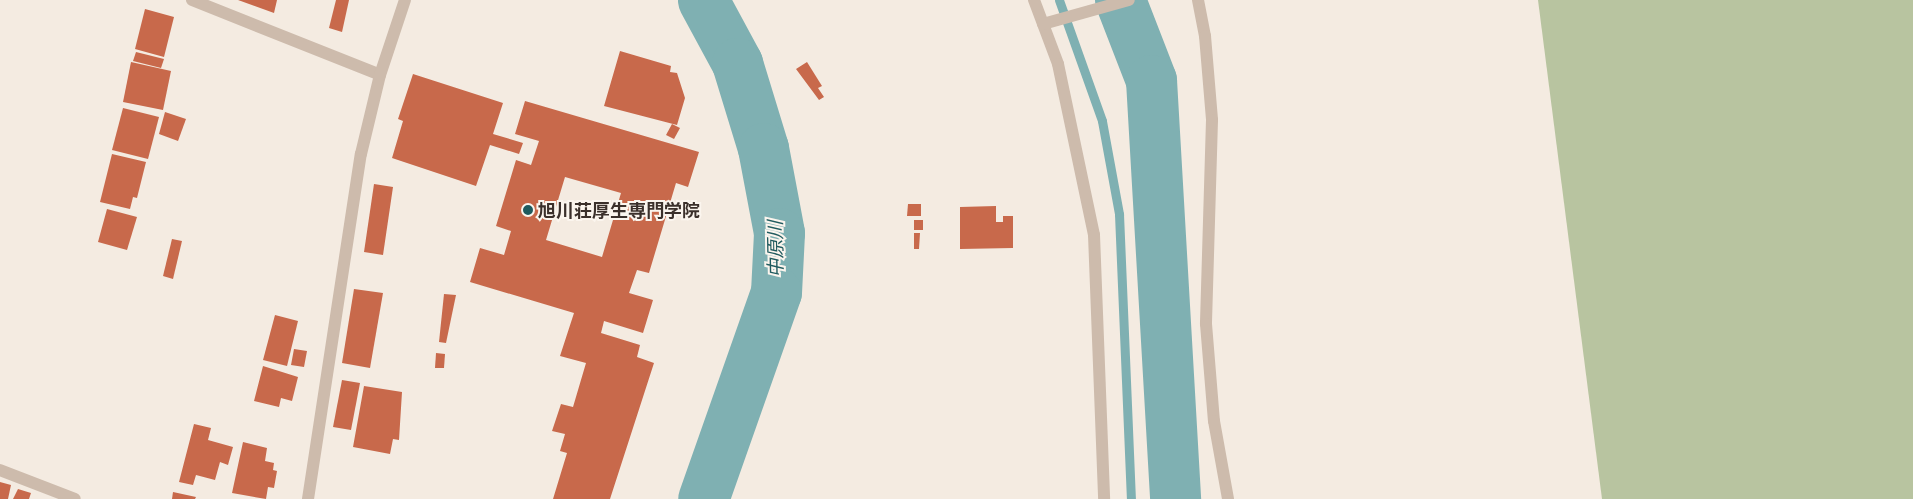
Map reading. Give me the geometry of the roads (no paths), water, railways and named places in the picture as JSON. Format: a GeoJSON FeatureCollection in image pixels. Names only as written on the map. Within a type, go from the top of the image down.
{"type":"FeatureCollection","features":[{"type":"Feature","properties":{"kind":"street"},"geometry":{"type":"LineString","coordinates":[[192,0],[380,75]]}},
{"type":"Feature","properties":{"kind":"street"},"geometry":{"type":"LineString","coordinates":[[308,499],[348,226],[361,154],[380,75],[405,0]]}},
{"type":"Feature","properties":{"kind":"street"},"geometry":{"type":"LineString","coordinates":[[1034,0],[1058,64],[1094,235],[1104,499]]}},
{"type":"Feature","properties":{"kind":"street"},"geometry":{"type":"LineString","coordinates":[[1043,24],[1129,0]]}},
{"type":"Feature","properties":{"kind":"street"},"geometry":{"type":"LineString","coordinates":[[1198,0],[1205,36],[1212,120],[1206,324],[1214,421],[1228,499]]}},
{"type":"Feature","properties":{"kind":"street"},"geometry":{"type":"LineString","coordinates":[[0,470],[75,499]]}},
{"type":"Feature","properties":{"kind":"waterway","name":"中原川"},"geometry":{"type":"LineString","coordinates":[[703,0],[737,63],[763,148],[779,233],[776,292],[703,499]]}},
{"type":"Feature","properties":{"kind":"waterway"},"geometry":{"type":"LineString","coordinates":[[1059,0],[1102,121],[1119,214],[1131,499]]}},
{"type":"Feature","properties":{"kind":"waterway"},"geometry":{"type":"LineString","coordinates":[[1120,0],[1151,80],[1175,499]]}},
{"type":"Feature","properties":{"kind":"place","name":"旭川荘厚生専門学院"},"geometry":{"type":"Point","coordinates":[528,210]}}]}
